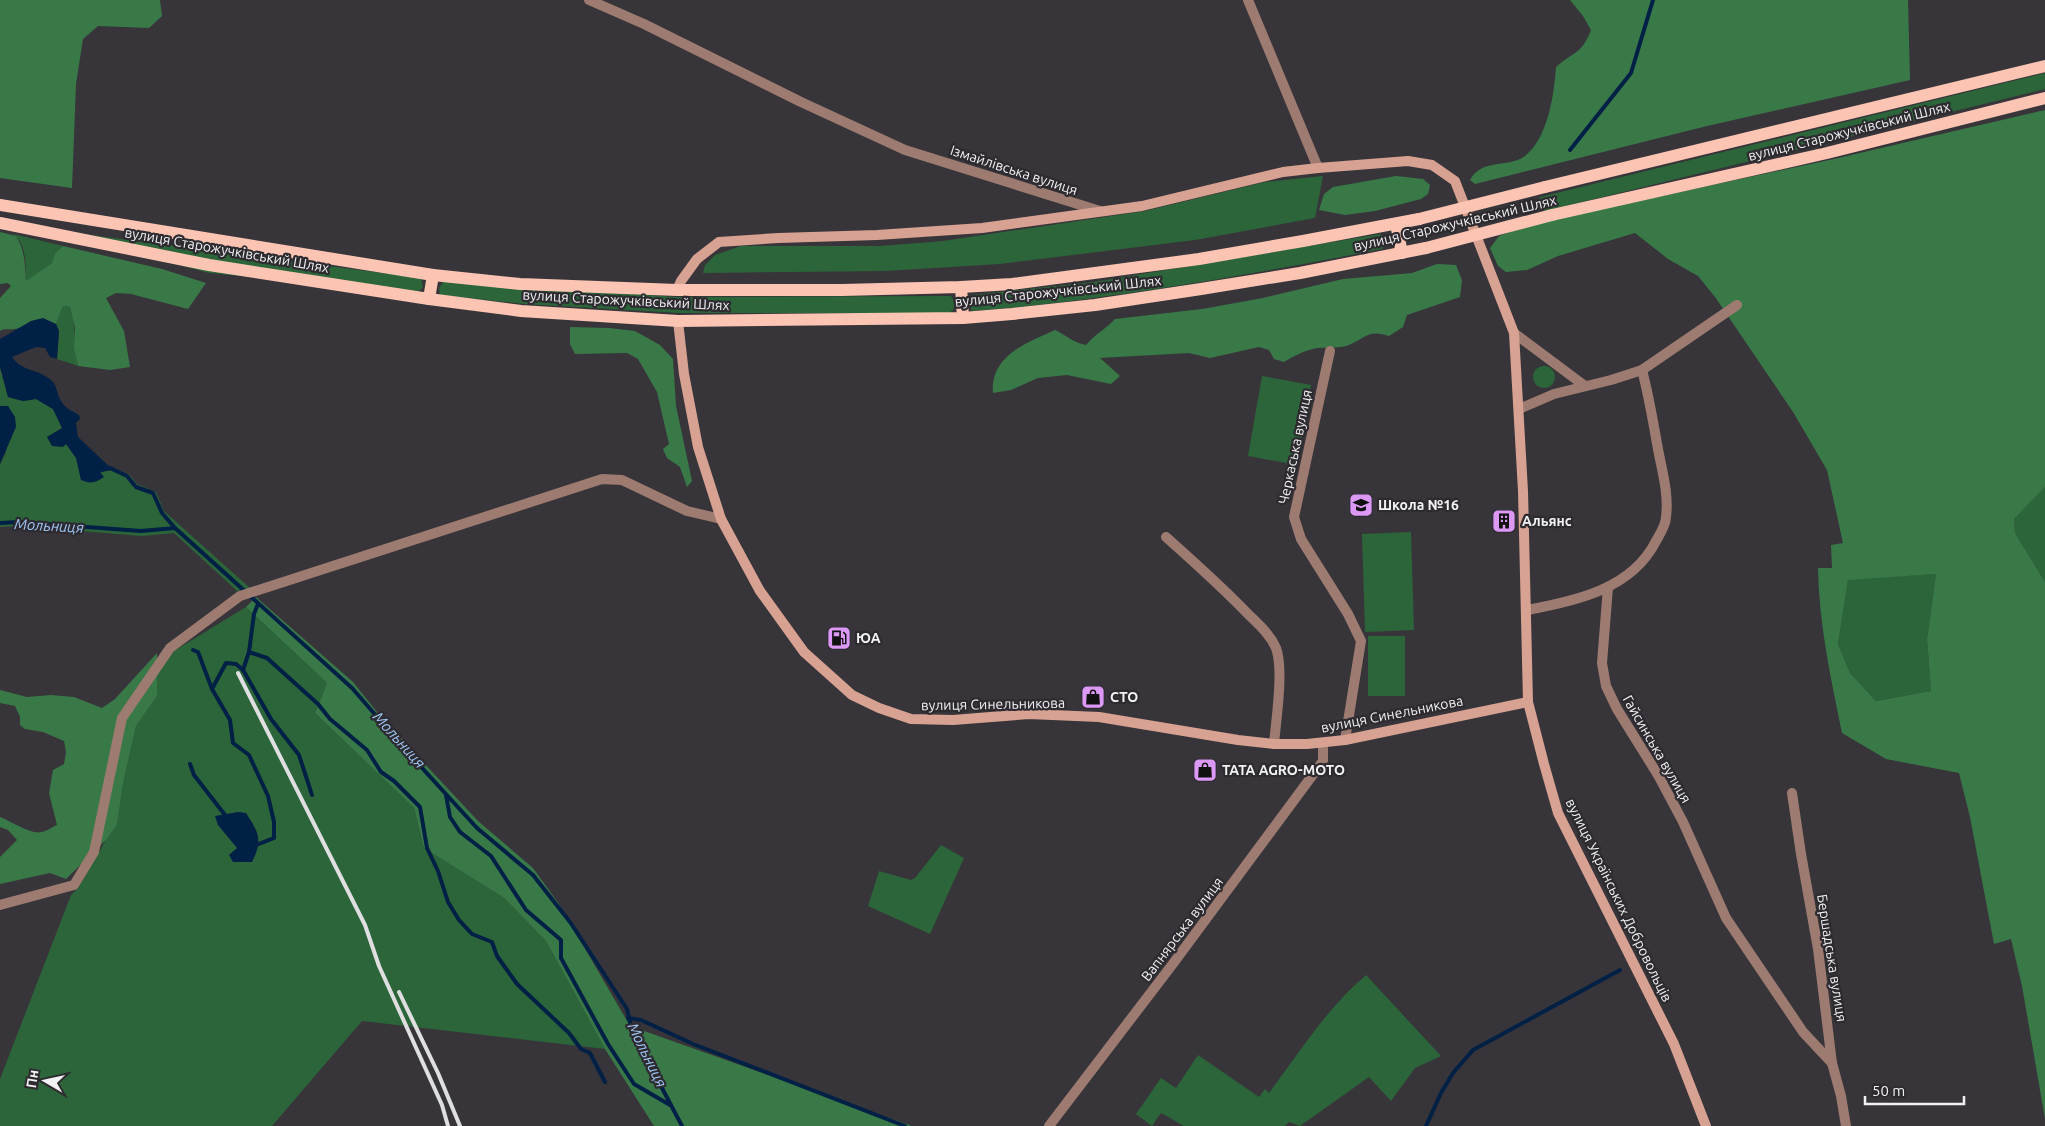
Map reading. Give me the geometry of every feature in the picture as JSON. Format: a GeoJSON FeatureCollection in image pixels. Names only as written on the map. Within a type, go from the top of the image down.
{"type":"FeatureCollection","features":[{"type":"Feature","properties":{"kind":"main road","name":"вулиця Старожучківський Шлях"},"geometry":{"type":"LineString","coordinates":[[0,205],[433,275],[520,284],[677,290],[961,288],[1012,284],[1112,271],[1294,243],[1396,224],[2045,66]]}},
{"type":"Feature","properties":{"kind":"main road","name":"вулиця Старожучківський Шлях"},"geometry":{"type":"LineString","coordinates":[[0,223],[209,265],[429,299],[521,311],[678,321],[963,318],[1105,304],[1300,273],[1402,253],[1552,215],[1827,152],[2045,98]]}},
{"type":"Feature","properties":{"kind":"main road"},"geometry":{"type":"LineString","coordinates":[[1396,224],[1402,253]]}},
{"type":"Feature","properties":{"kind":"main road"},"geometry":{"type":"LineString","coordinates":[[429,299],[433,275]]}},
{"type":"Feature","properties":{"kind":"main road"},"geometry":{"type":"LineString","coordinates":[[961,288],[963,318]]}},
{"type":"Feature","properties":{"kind":"street","name":"Ізмайлівська вулиця"},"geometry":{"type":"LineString","coordinates":[[589,0],[644,24],[800,102],[905,150],[1100,211],[1142,206],[1283,172],[1318,168],[1408,161],[1432,165],[1455,181]]}},
{"type":"Feature","properties":{"kind":"street"},"geometry":{"type":"LineString","coordinates":[[1248,0],[1318,168]]}},
{"type":"Feature","properties":{"kind":"street","name":"вулиця Українських Добровольців"},"geometry":{"type":"LineString","coordinates":[[1455,181],[1514,333],[1527,610],[1528,702],[1558,813],[1674,1044],[1706,1126]]}},
{"type":"Feature","properties":{"kind":"street"},"geometry":{"type":"LineString","coordinates":[[677,290],[681,280],[697,259],[719,242],[982,228],[1100,211]]}},
{"type":"Feature","properties":{"kind":"street"},"geometry":{"type":"LineString","coordinates":[[1519,409],[1554,394],[1642,370],[1737,305]]}},
{"type":"Feature","properties":{"kind":"street","name":"вулиця Синельникова"},"geometry":{"type":"LineString","coordinates":[[678,321],[684,374],[698,447],[721,519],[760,591],[804,652],[852,695],[879,708],[911,719],[953,720],[1030,714],[1099,717],[1172,730],[1274,744],[1323,743],[1345,740],[1528,702]]}},
{"type":"Feature","properties":{"kind":"street"},"geometry":{"type":"LineString","coordinates":[[1514,333],[1584,386]]}},
{"type":"Feature","properties":{"kind":"street","name":"Черкаська вулиця"},"geometry":{"type":"LineString","coordinates":[[1330,351],[1294,517],[1301,538],[1348,614],[1362,641],[1345,740]]}},
{"type":"Feature","properties":{"kind":"street"},"geometry":{"type":"LineString","coordinates":[[1527,610],[1566,603],[1602,591],[1634,570],[1650,555],[1666,518],[1665,484],[1642,370]]}},
{"type":"Feature","properties":{"kind":"street"},"geometry":{"type":"LineString","coordinates":[[0,905],[74,885],[94,852],[122,718],[170,648],[240,596],[602,479],[622,480],[687,511],[721,519]]}},
{"type":"Feature","properties":{"kind":"street"},"geometry":{"type":"LineString","coordinates":[[1166,537],[1233,598],[1267,633],[1276,649],[1279,662],[1274,744]]}},
{"type":"Feature","properties":{"kind":"street","name":"Гайсинська вулиця"},"geometry":{"type":"LineString","coordinates":[[1608,587],[1602,663],[1606,686],[1617,709],[1658,775],[1683,822],[1726,918],[1803,1032],[1832,1063]]}},
{"type":"Feature","properties":{"kind":"street","name":"Вапнярська вулиця"},"geometry":{"type":"LineString","coordinates":[[1049,1126],[1172,965],[1323,761],[1323,743]]}},
{"type":"Feature","properties":{"kind":"street","name":"Бершадська вулиця"},"geometry":{"type":"LineString","coordinates":[[1792,793],[1818,949],[1832,1063],[1841,1096],[1846,1126]]}},
{"type":"Feature","properties":{"kind":"green space"},"geometry":{"type":"Polygon","coordinates":[[[0,0],[160,0],[162,16],[149,28],[98,26],[83,39],[76,84],[72,188],[0,178],[0,0]]]}},
{"type":"Feature","properties":{"kind":"green space"},"geometry":{"type":"Polygon","coordinates":[[[1570,0],[1908,0],[1910,80],[1707,126],[1475,184],[1470,180],[1475,173],[1488,166],[1519,160],[1533,148],[1539,138],[1551,103],[1556,67],[1584,44],[1591,30],[1570,0]]]}},
{"type":"Feature","properties":{"kind":"green space"},"geometry":{"type":"Polygon","coordinates":[[[2045,73],[2045,89],[1545,211],[1541,208],[1539,202],[1540,197],[2045,73]]]}},
{"type":"Feature","properties":{"kind":"green space"},"geometry":{"type":"Polygon","coordinates":[[[2045,110],[2045,487],[2014,519],[2015,533],[2045,582],[2045,1119],[2022,986],[2011,939],[1994,944],[1970,817],[1959,773],[1886,759],[1842,733],[1823,631],[1818,568],[1832,568],[1831,545],[1843,543],[1827,470],[1793,412],[1715,297],[1698,276],[1668,259],[1635,233],[1558,256],[1527,270],[1506,272],[1498,266],[1490,248],[1499,236],[1531,224],[1834,159],[2045,110]],[[1936,574],[1848,580],[1838,644],[1850,673],[1876,701],[1931,691],[1927,639],[1936,574]]]}},
{"type":"Feature","properties":{"kind":"green space"},"geometry":{"type":"Polygon","coordinates":[[[1323,176],[1315,218],[1195,240],[1000,264],[886,271],[703,273],[705,265],[715,255],[741,246],[880,246],[943,241],[1145,211],[1265,182],[1323,176]]]}},
{"type":"Feature","properties":{"kind":"green space"},"geometry":{"type":"Polygon","coordinates":[[[1396,176],[1423,179],[1430,185],[1428,194],[1421,199],[1375,211],[1345,215],[1319,210],[1324,194],[1333,187],[1396,176]]]}},
{"type":"Feature","properties":{"kind":"green space"},"geometry":{"type":"Polygon","coordinates":[[[45,229],[421,278],[423,287],[417,293],[209,273],[45,229]]]}},
{"type":"Feature","properties":{"kind":"green space"},"geometry":{"type":"Polygon","coordinates":[[[0,232],[16,236],[19,241],[24,258],[26,281],[52,263],[55,253],[63,246],[162,269],[206,283],[188,309],[131,294],[116,293],[106,298],[124,331],[130,367],[110,370],[78,366],[74,348],[75,328],[70,307],[63,306],[56,324],[37,320],[22,327],[0,331],[0,298],[11,286],[8,283],[0,284],[0,232]]]}},
{"type":"Feature","properties":{"kind":"green space"},"geometry":{"type":"Polygon","coordinates":[[[13,234],[63,246],[55,253],[52,263],[26,282],[26,263],[23,250],[18,238],[13,234]]]}},
{"type":"Feature","properties":{"kind":"green space"},"geometry":{"type":"Polygon","coordinates":[[[1380,234],[1385,237],[1386,244],[1382,249],[1241,275],[1041,305],[972,311],[970,305],[972,295],[1094,282],[1380,234]]]}},
{"type":"Feature","properties":{"kind":"green space"},"geometry":{"type":"Polygon","coordinates":[[[1437,264],[1456,265],[1462,280],[1460,297],[1407,315],[1403,327],[1389,336],[1376,333],[1345,346],[1308,350],[1284,362],[1274,359],[1269,350],[1259,347],[1210,358],[1189,353],[1100,358],[1120,376],[1111,384],[1067,375],[1038,378],[1011,390],[993,393],[997,369],[1004,360],[1022,346],[1055,330],[1074,341],[1086,345],[1115,319],[1202,309],[1263,298],[1343,279],[1412,273],[1437,264]]]}},
{"type":"Feature","properties":{"kind":"green space"},"geometry":{"type":"Polygon","coordinates":[[[444,281],[677,297],[951,296],[955,303],[953,310],[949,313],[680,313],[524,304],[440,295],[439,288],[444,281]]]}},
{"type":"Feature","properties":{"kind":"green space"},"geometry":{"type":"Polygon","coordinates":[[[63,306],[70,307],[72,315],[78,366],[57,359],[59,331],[56,324],[63,306]]]}},
{"type":"Feature","properties":{"kind":"green space"},"geometry":{"type":"Polygon","coordinates":[[[570,327],[635,331],[660,345],[673,359],[676,406],[692,481],[687,487],[680,467],[667,458],[663,449],[669,444],[657,392],[638,359],[627,353],[575,354],[570,344],[570,327]]]}},
{"type":"Feature","properties":{"kind":"green space"},"geometry":{"type":"Polygon","coordinates":[[[1544,366],[1552,369],[1555,377],[1552,385],[1544,388],[1536,385],[1533,377],[1536,369],[1544,366]]]}},
{"type":"Feature","properties":{"kind":"green space"},"geometry":{"type":"Polygon","coordinates":[[[0,367],[8,397],[23,401],[36,399],[53,409],[62,428],[47,437],[62,447],[66,444],[77,458],[81,480],[114,468],[130,475],[137,484],[156,492],[164,511],[250,588],[237,591],[174,533],[142,536],[18,526],[0,527],[0,464],[6,452],[8,406],[0,406],[0,367]]]}},
{"type":"Feature","properties":{"kind":"green space"},"geometry":{"type":"Polygon","coordinates":[[[1262,376],[1311,385],[1297,465],[1248,456],[1262,376]]]}},
{"type":"Feature","properties":{"kind":"green space"},"geometry":{"type":"Polygon","coordinates":[[[2045,487],[2045,582],[2015,533],[2014,518],[2045,487]]]}},
{"type":"Feature","properties":{"kind":"green space"},"geometry":{"type":"Polygon","coordinates":[[[1411,532],[1414,630],[1365,632],[1362,534],[1411,532]]]}},
{"type":"Feature","properties":{"kind":"green space"},"geometry":{"type":"Polygon","coordinates":[[[1936,574],[1927,639],[1931,691],[1876,701],[1850,673],[1838,644],[1848,579],[1936,574]]]}},
{"type":"Feature","properties":{"kind":"green space"},"geometry":{"type":"Polygon","coordinates":[[[256,597],[353,682],[381,717],[478,821],[533,868],[559,904],[630,1026],[912,1126],[654,1126],[605,1049],[546,941],[504,898],[424,848],[414,808],[315,713],[327,683],[246,607],[256,597]]]}},
{"type":"Feature","properties":{"kind":"green space"},"geometry":{"type":"Polygon","coordinates":[[[246,607],[327,683],[315,713],[414,808],[424,848],[504,898],[546,941],[605,1049],[362,1021],[272,1126],[0,1126],[0,1079],[71,895],[78,888],[117,825],[123,784],[136,726],[157,696],[157,673],[174,651],[246,607]]]}},
{"type":"Feature","properties":{"kind":"green space"},"geometry":{"type":"Polygon","coordinates":[[[1368,636],[1405,636],[1405,696],[1368,696],[1368,636]]]}},
{"type":"Feature","properties":{"kind":"green space"},"geometry":{"type":"Polygon","coordinates":[[[157,653],[157,696],[136,726],[123,784],[117,825],[106,840],[66,879],[50,873],[0,884],[0,857],[17,840],[8,830],[0,827],[0,817],[27,830],[37,832],[57,825],[49,793],[53,770],[64,764],[66,752],[64,741],[43,732],[25,729],[20,725],[20,717],[15,706],[0,703],[0,690],[27,697],[51,695],[74,697],[102,708],[115,699],[157,653]]]}},
{"type":"Feature","properties":{"kind":"green space"},"geometry":{"type":"Polygon","coordinates":[[[941,845],[964,858],[930,934],[868,906],[879,871],[911,880],[915,878],[941,845]]]}},
{"type":"Feature","properties":{"kind":"green space"},"geometry":{"type":"Polygon","coordinates":[[[1366,975],[1441,1056],[1415,1068],[1391,1101],[1369,1077],[1300,1126],[1289,1122],[1285,1126],[1184,1126],[1161,1113],[1152,1126],[1136,1114],[1161,1078],[1176,1088],[1198,1055],[1259,1097],[1265,1089],[1269,1093],[1326,1016],[1366,975]]]}},
{"type":"Feature","properties":{"kind":"water"},"geometry":{"type":"Polygon","coordinates":[[[43,318],[56,324],[59,331],[57,359],[50,357],[45,348],[36,347],[12,357],[25,368],[40,373],[51,380],[63,403],[79,415],[80,419],[76,423],[78,437],[113,470],[100,472],[104,477],[96,482],[81,480],[76,458],[66,444],[63,447],[52,446],[47,437],[62,428],[53,409],[36,399],[23,401],[8,397],[0,367],[0,339],[31,321],[43,318]]]}},
{"type":"Feature","properties":{"kind":"water"},"geometry":{"type":"Polygon","coordinates":[[[0,406],[8,406],[15,417],[16,427],[0,464],[0,406]]]}},
{"type":"Feature","properties":{"kind":"water"},"geometry":{"type":"Polygon","coordinates":[[[238,812],[246,813],[257,831],[258,848],[252,862],[233,862],[229,855],[237,848],[218,825],[215,816],[238,812]]]}},
{"type":"Feature","properties":{"kind":"waterway"},"geometry":{"type":"LineString","coordinates":[[1570,150],[1631,73],[1653,0]]}},
{"type":"Feature","properties":{"kind":"waterway"},"geometry":{"type":"LineString","coordinates":[[110,468],[127,476],[136,487],[153,493],[162,513],[175,528]]}},
{"type":"Feature","properties":{"kind":"waterway","name":"Мольниця"},"geometry":{"type":"LineString","coordinates":[[0,523],[19,522],[141,531],[175,528],[352,688],[477,828],[533,875],[570,922],[627,1009],[632,1031],[682,1126]]}},
{"type":"Feature","properties":{"kind":"waterway"},"geometry":{"type":"LineString","coordinates":[[243,670],[249,652],[254,614],[258,604]]}},
{"type":"Feature","properties":{"kind":"waterway"},"geometry":{"type":"LineString","coordinates":[[193,650],[198,652],[212,689]]}},
{"type":"Feature","properties":{"kind":"waterway"},"geometry":{"type":"LineString","coordinates":[[249,652],[267,658],[318,704],[330,719],[367,750],[381,772],[394,781],[420,807],[427,848],[438,871],[448,902],[459,920],[472,934],[492,942],[497,956],[517,984],[569,1033],[581,1049],[590,1053],[605,1082]]}},
{"type":"Feature","properties":{"kind":"waterway"},"geometry":{"type":"LineString","coordinates":[[254,846],[274,838],[274,822],[268,796],[249,755],[233,743],[230,720],[212,689],[226,663],[236,664],[243,670],[271,719],[299,755],[312,795]]}},
{"type":"Feature","properties":{"kind":"waterway"},"geometry":{"type":"LineString","coordinates":[[190,764],[194,775],[225,815]]}},
{"type":"Feature","properties":{"kind":"waterway"},"geometry":{"type":"LineString","coordinates":[[446,795],[450,817],[460,832],[491,856],[526,910],[561,940],[561,958],[608,1044],[634,1084],[670,1105]]}},
{"type":"Feature","properties":{"kind":"waterway"},"geometry":{"type":"LineString","coordinates":[[1426,1126],[1441,1093],[1453,1073],[1473,1050],[1620,970]]}},
{"type":"Feature","properties":{"kind":"waterway"},"geometry":{"type":"LineString","coordinates":[[628,1018],[641,1020],[693,1044],[905,1126]]}},
{"type":"Feature","properties":{"kind":"railway"},"geometry":{"type":"LineString","coordinates":[[238,673],[365,925],[379,966],[442,1105],[448,1126]]}},
{"type":"Feature","properties":{"kind":"railway"},"geometry":{"type":"LineString","coordinates":[[399,992],[438,1073],[460,1126]]}},
{"type":"Feature","properties":{"kind":"place","name":"Школа №16"},"geometry":{"type":"Point","coordinates":[1361,505]}},
{"type":"Feature","properties":{"kind":"place","name":"Альянс"},"geometry":{"type":"Point","coordinates":[1504,521]}},
{"type":"Feature","properties":{"kind":"place","name":"ЮА"},"geometry":{"type":"Point","coordinates":[839,638]}},
{"type":"Feature","properties":{"kind":"place","name":"СТО"},"geometry":{"type":"Point","coordinates":[1093,697]}},
{"type":"Feature","properties":{"kind":"place","name":"TATA AGRO-MOTO"},"geometry":{"type":"Point","coordinates":[1205,770]}}]}
